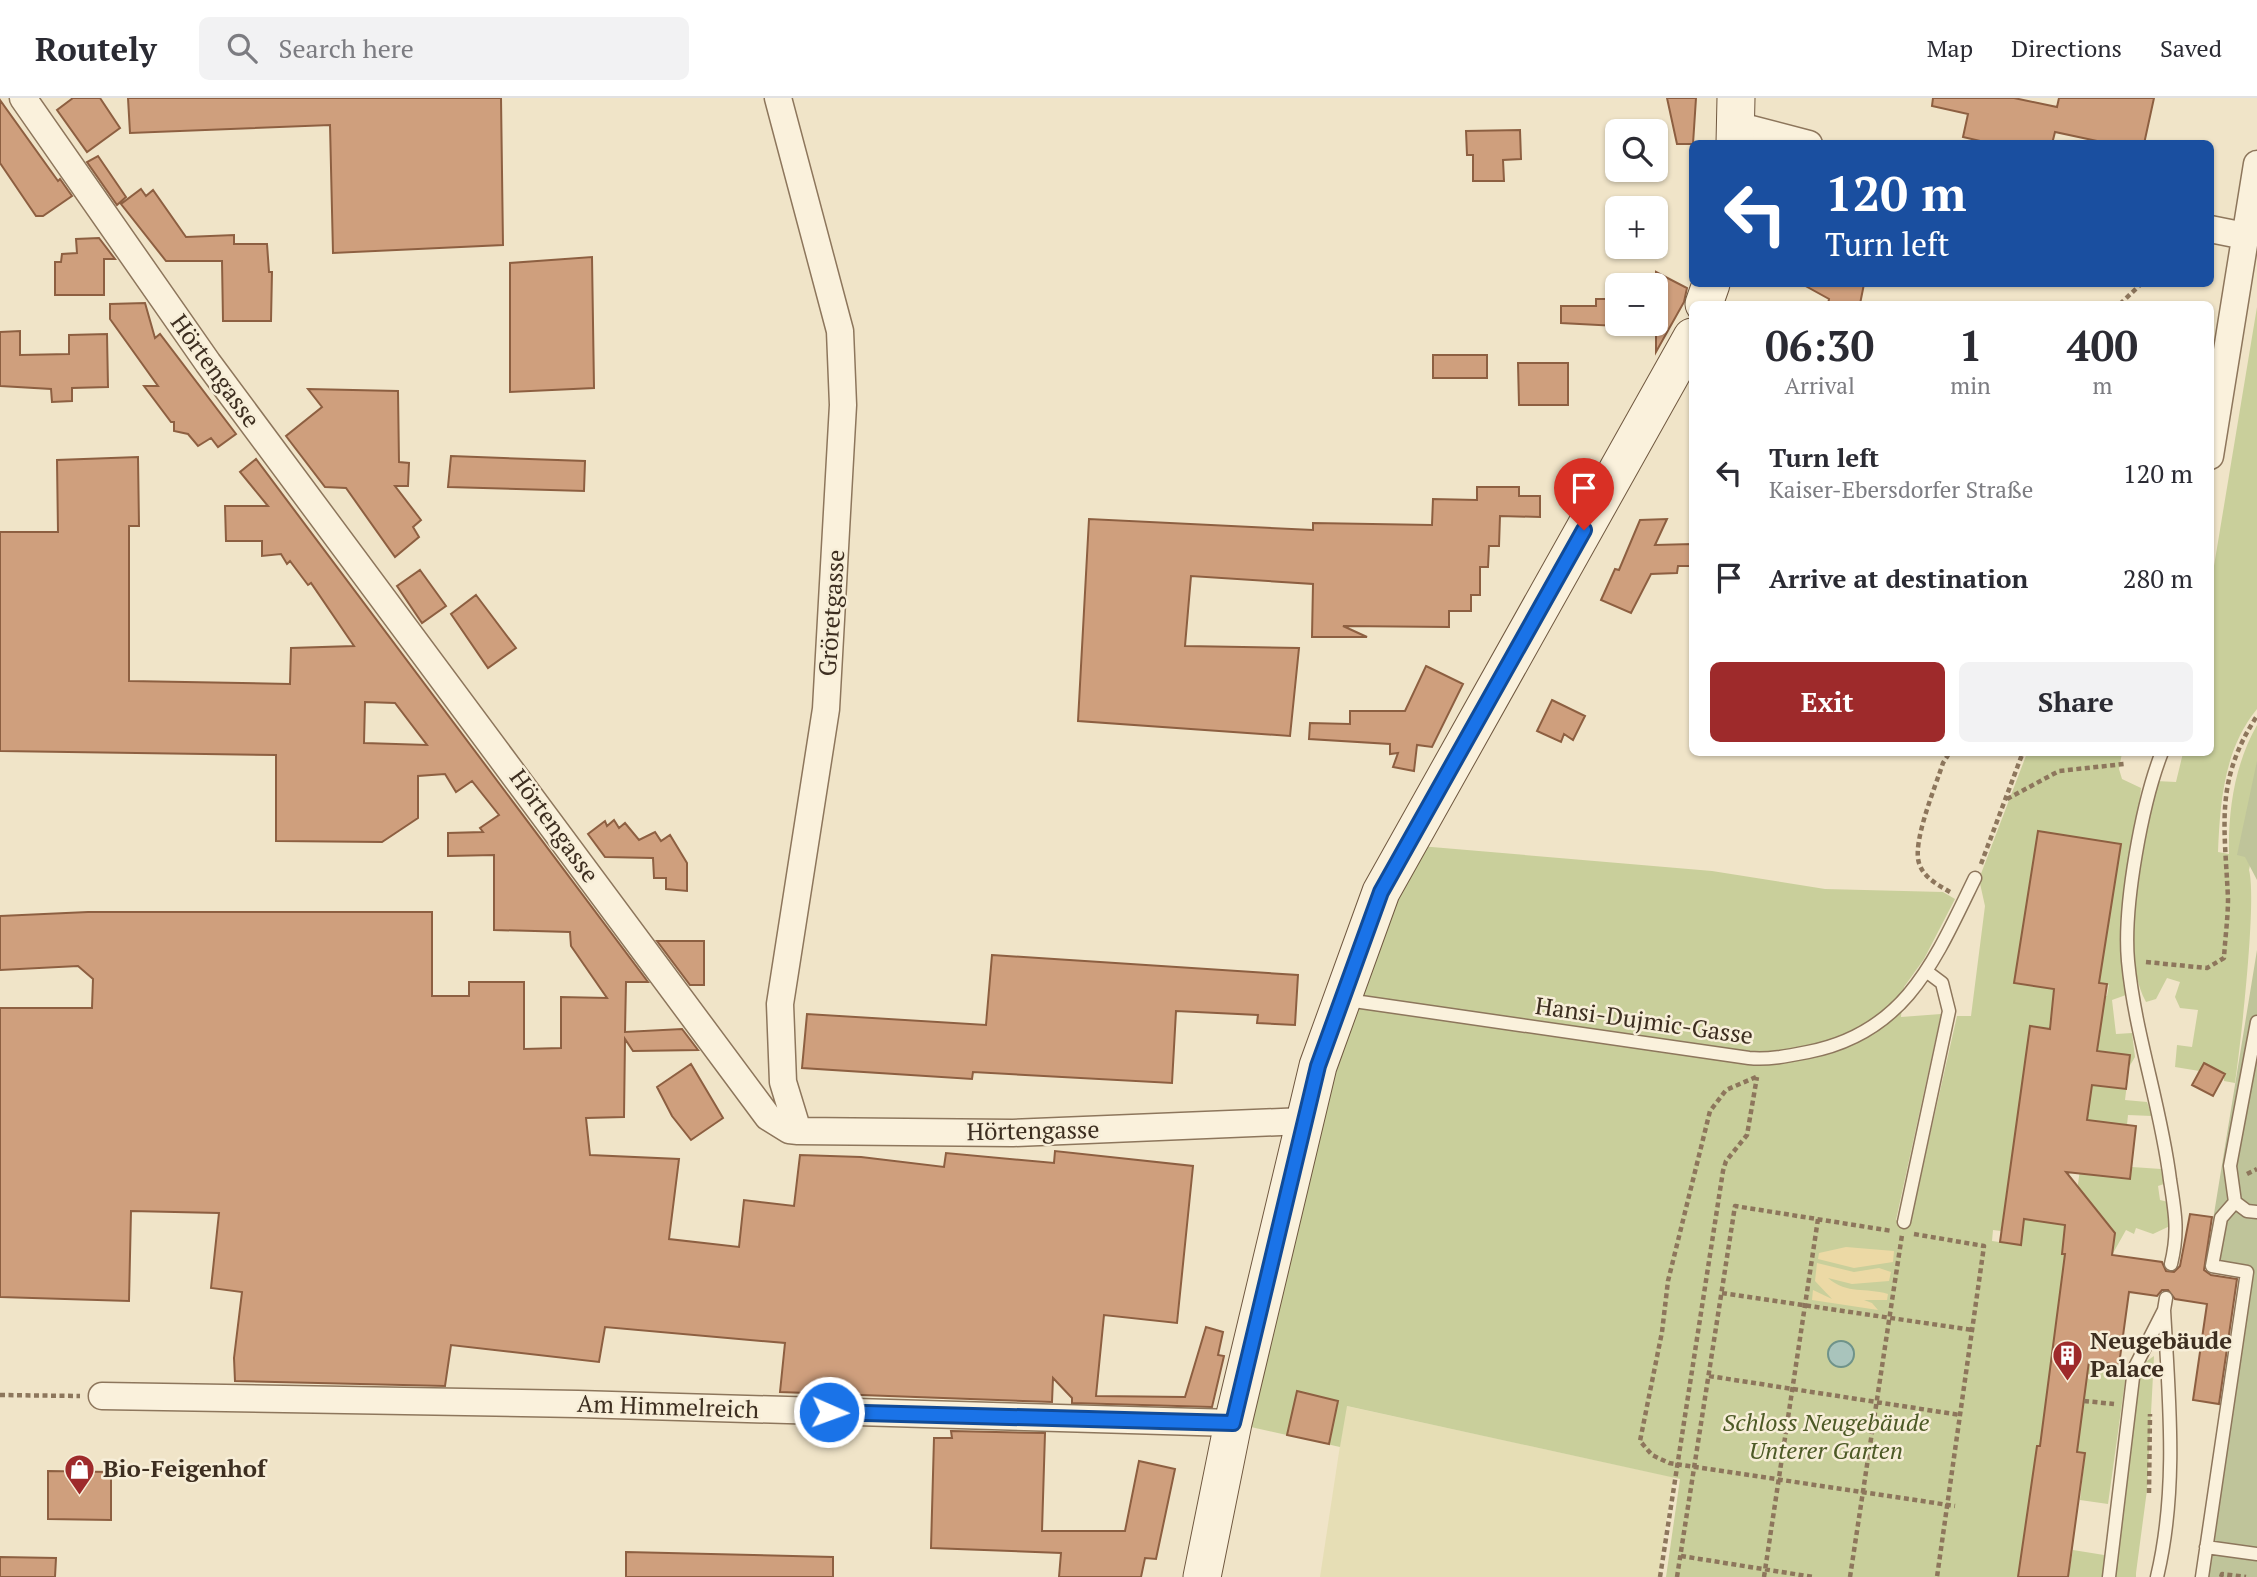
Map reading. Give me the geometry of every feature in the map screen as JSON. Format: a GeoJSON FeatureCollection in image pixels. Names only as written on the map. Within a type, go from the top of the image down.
{"type":"FeatureCollection","features":[{"type":"Feature","properties":{"kind":"main road"},"geometry":{"type":"LineString","coordinates":[[1202,1577],[1233,1423],[1304,1121],[1340,999],[1381,892],[1689,342]]}},
{"type":"Feature","properties":{"kind":"street","name":"Hörtengasse"},"geometry":{"type":"LineString","coordinates":[[23,98],[208,363],[768,1117],[789,1130],[798,1131],[1013,1133],[1304,1121]]}},
{"type":"Feature","properties":{"kind":"street","name":"Gröretgasse"},"geometry":{"type":"LineString","coordinates":[[778,98],[840,331],[843,405],[826,709],[780,1004],[783,1082],[798,1131]]}},
{"type":"Feature","properties":{"kind":"street"},"geometry":{"type":"LineString","coordinates":[[1739,116],[1799,140]]}},
{"type":"Feature","properties":{"kind":"street"},"geometry":{"type":"LineString","coordinates":[[2214,433],[2250,228],[2257,164]]}},
{"type":"Feature","properties":{"kind":"street"},"geometry":{"type":"LineString","coordinates":[[2214,229],[2250,228]]}},
{"type":"Feature","properties":{"kind":"street","name":"Am Himmelreich"},"geometry":{"type":"LineString","coordinates":[[102,1396],[564,1404],[1233,1423]]}},
{"type":"Feature","properties":{"kind":"lane"},"geometry":{"type":"LineString","coordinates":[[2160,756],[2148,786],[2139,838],[2129,921],[2128,961],[2166,1148],[2178,1226],[2171,1264]]}},
{"type":"Feature","properties":{"kind":"lane","name":"Hansi-Dujmic-Gasse"},"geometry":{"type":"LineString","coordinates":[[1340,999],[1759,1059],[1821,1050],[1870,1031],[1912,992],[1975,878]]}},
{"type":"Feature","properties":{"kind":"lane"},"geometry":{"type":"LineString","coordinates":[[1903,1227],[1949,1011],[1942,984],[1926,971]]}},
{"type":"Feature","properties":{"kind":"lane"},"geometry":{"type":"LineString","coordinates":[[2257,1022],[2230,1166],[2235,1202],[2247,1211],[2257,1212]]}},
{"type":"Feature","properties":{"kind":"lane"},"geometry":{"type":"LineString","coordinates":[[2202,1577],[2247,1272],[2212,1266],[2221,1218],[2235,1202]]}},
{"type":"Feature","properties":{"kind":"lane"},"geometry":{"type":"LineString","coordinates":[[2109,1577],[2134,1369],[2165,1304],[2171,1476],[2169,1513],[2157,1577]]}},
{"type":"Feature","properties":{"kind":"lane"},"geometry":{"type":"LineString","coordinates":[[2206,1547],[2257,1554]]}},
{"type":"Feature","properties":{"kind":"path"},"geometry":{"type":"LineString","coordinates":[[2123,301],[2138,287]]}},
{"type":"Feature","properties":{"kind":"path"},"geometry":{"type":"LineString","coordinates":[[2128,961],[2207,968],[2224,958],[2228,900],[2223,845],[2224,810],[2236,753],[2257,716]]}},
{"type":"Feature","properties":{"kind":"path"},"geometry":{"type":"LineString","coordinates":[[1947,756],[1919,841],[1918,862],[1929,879],[1965,899]]}},
{"type":"Feature","properties":{"kind":"path"},"geometry":{"type":"LineString","coordinates":[[1975,878],[2023,756]]}},
{"type":"Feature","properties":{"kind":"path"},"geometry":{"type":"LineString","coordinates":[[2007,799],[2059,771],[2124,764]]}},
{"type":"Feature","properties":{"kind":"path"},"geometry":{"type":"LineString","coordinates":[[1660,1577],[1723,1171],[1726,1161],[1746,1135],[1759,1059]]}},
{"type":"Feature","properties":{"kind":"path"},"geometry":{"type":"LineString","coordinates":[[1757,1077],[1726,1090],[1710,1111],[1668,1281],[1662,1332],[1640,1441],[1652,1455],[1679,1464],[1955,1506]]}},
{"type":"Feature","properties":{"kind":"path"},"geometry":{"type":"LineString","coordinates":[[1677,1577],[1735,1206],[1818,1219],[1903,1227],[1984,1246],[1937,1577]]}},
{"type":"Feature","properties":{"kind":"path"},"geometry":{"type":"LineString","coordinates":[[1764,1577],[1818,1219]]}},
{"type":"Feature","properties":{"kind":"path"},"geometry":{"type":"LineString","coordinates":[[1850,1577],[1903,1227]]}},
{"type":"Feature","properties":{"kind":"path"},"geometry":{"type":"LineString","coordinates":[[1721,1293],[1972,1330]]}},
{"type":"Feature","properties":{"kind":"path"},"geometry":{"type":"LineString","coordinates":[[1709,1376],[1960,1415]]}},
{"type":"Feature","properties":{"kind":"path"},"geometry":{"type":"LineString","coordinates":[[0,1395],[102,1396]]}},
{"type":"Feature","properties":{"kind":"path"},"geometry":{"type":"LineString","coordinates":[[2084,1401],[2110,1404]]}},
{"type":"Feature","properties":{"kind":"path"},"geometry":{"type":"LineString","coordinates":[[2149,1500],[2150,1413]]}},
{"type":"Feature","properties":{"kind":"path"},"geometry":{"type":"LineString","coordinates":[[1681,1556],[1812,1577]]}},
{"type":"Feature","properties":{"kind":"path"},"geometry":{"type":"LineString","coordinates":[[2221,1577],[2222,1574],[2246,1577]]}},
{"type":"Feature","properties":{"kind":"shaded area"},"geometry":{"type":"Polygon","coordinates":[[[1346,1406],[1673,1477],[1658,1577],[1320,1577],[1346,1406]]]}},
{"type":"Feature","properties":{"kind":"green space"},"geometry":{"type":"Polygon","coordinates":[[[2257,307],[2257,709],[2237,741],[2226,777],[2218,852],[2229,854],[2234,787],[2243,755],[2257,725],[2257,832],[2249,870],[2250,939],[2235,1083],[2224,1081],[2224,1075],[2175,1067],[2177,1045],[2192,1047],[2198,1010],[2180,1008],[2175,997],[2180,982],[2167,978],[2156,999],[2146,1002],[2137,979],[2133,953],[2136,894],[2156,781],[2176,782],[2182,756],[2214,756],[2214,566],[2257,307]]]}},
{"type":"Feature","properties":{"kind":"green space","name":"Schloss Neugebäude Unterer Garten"},"geometry":{"type":"Polygon","coordinates":[[[2026,756],[2121,756],[2119,769],[2122,779],[2141,788],[2123,961],[2126,995],[2112,1000],[2116,1034],[2132,1033],[2135,1057],[2129,1067],[2125,1100],[2147,1102],[2152,1116],[2128,1115],[2127,1125],[2136,1126],[2132,1167],[2161,1169],[2164,1184],[2158,1186],[2160,1200],[2168,1202],[2172,1225],[2153,1234],[2136,1228],[2134,1234],[2126,1230],[2112,1255],[2115,1233],[2093,1206],[2073,1219],[2102,1015],[2051,1021],[2050,1029],[2030,1027],[2001,1231],[1993,1230],[1992,1241],[2021,1245],[2024,1219],[2065,1225],[2062,1254],[2065,1254],[2040,1446],[2037,1446],[2018,1577],[1666,1577],[1680,1479],[1347,1406],[1340,1447],[1233,1423],[1304,1121],[1408,845],[1712,871],[1825,889],[1943,892],[1955,899],[1924,959],[1904,987],[1901,1017],[1941,1014],[1896,1220],[1910,1223],[1957,1016],[1971,1016],[1985,906],[1979,879],[2026,756]],[[2038,831],[2014,982],[2107,996],[2109,985],[2099,983],[2121,844],[2038,831]]]}},
{"type":"Feature","properties":{"kind":"green space"},"geometry":{"type":"Polygon","coordinates":[[[2257,761],[2257,880],[2245,857],[2237,855],[2257,761]]]}},
{"type":"Feature","properties":{"kind":"green space"},"geometry":{"type":"Polygon","coordinates":[[[2257,950],[2257,1577],[2196,1577],[2240,1275],[2205,1269],[2257,950]]]}},
{"type":"Feature","properties":{"kind":"green space"},"geometry":{"type":"Polygon","coordinates":[[[2154,1356],[2147,1490],[2136,1577],[2114,1577],[2141,1365],[2154,1356]]]}},
{"type":"Feature","properties":{"kind":"green space"},"geometry":{"type":"Polygon","coordinates":[[[2089,1361],[2127,1367],[2108,1504],[2080,1500],[2085,1454],[2077,1452],[2089,1361]]]}},
{"type":"Feature","properties":{"kind":"green space"},"geometry":{"type":"Polygon","coordinates":[[[2073,1550],[2104,1555],[2104,1577],[2068,1577],[2073,1550]]]}},
{"type":"Feature","properties":{"kind":"sand"},"geometry":{"type":"Polygon","coordinates":[[[1846,1247],[1894,1251],[1893,1262],[1854,1268],[1818,1259],[1819,1253],[1846,1247]]]}},
{"type":"Feature","properties":{"kind":"sand"},"geometry":{"type":"Polygon","coordinates":[[[1817,1263],[1854,1272],[1879,1268],[1891,1272],[1889,1281],[1852,1284],[1828,1278],[1850,1289],[1888,1294],[1887,1300],[1864,1300],[1872,1303],[1878,1310],[1812,1300],[1813,1290],[1832,1299],[1815,1281],[1817,1263]]]}},
{"type":"Feature","properties":{"kind":"water"},"geometry":{"type":"Polygon","coordinates":[[[1841,1341],[1850,1345],[1854,1354],[1850,1363],[1841,1367],[1832,1363],[1828,1354],[1832,1345],[1841,1341]]]}},
{"type":"Feature","properties":{"kind":"building"},"geometry":{"type":"Polygon","coordinates":[[[73,98],[100,98],[120,128],[87,152],[57,110],[73,98]]]}},
{"type":"Feature","properties":{"kind":"building"},"geometry":{"type":"Polygon","coordinates":[[[128,98],[501,98],[503,245],[333,253],[330,125],[130,133],[128,98]]]}},
{"type":"Feature","properties":{"kind":"building"},"geometry":{"type":"Polygon","coordinates":[[[1667,98],[1696,98],[1693,140],[1689,140],[1689,144],[1677,144],[1667,98]]]}},
{"type":"Feature","properties":{"kind":"building"},"geometry":{"type":"Polygon","coordinates":[[[1933,98],[2014,98],[2057,107],[2059,98],[2154,98],[2145,140],[2092,140],[2055,132],[2053,140],[1976,140],[1963,137],[1968,114],[1932,106],[1933,98]]]}},
{"type":"Feature","properties":{"kind":"building"},"geometry":{"type":"Polygon","coordinates":[[[0,100],[58,181],[60,179],[72,196],[43,216],[36,216],[0,163],[0,100]]]}},
{"type":"Feature","properties":{"kind":"building"},"geometry":{"type":"Polygon","coordinates":[[[1520,130],[1521,159],[1503,160],[1504,181],[1473,181],[1473,155],[1467,155],[1466,131],[1520,130]]]}},
{"type":"Feature","properties":{"kind":"building"},"geometry":{"type":"Polygon","coordinates":[[[98,156],[126,197],[117,205],[87,162],[98,156]]]}},
{"type":"Feature","properties":{"kind":"building"},"geometry":{"type":"Polygon","coordinates":[[[141,189],[146,196],[153,190],[186,237],[234,235],[234,244],[267,244],[269,272],[272,272],[271,321],[223,321],[222,261],[166,261],[121,204],[141,189]]]}},
{"type":"Feature","properties":{"kind":"building"},"geometry":{"type":"Polygon","coordinates":[[[99,238],[115,259],[104,259],[104,295],[55,295],[55,262],[61,262],[62,254],[77,253],[76,239],[99,238]]]}},
{"type":"Feature","properties":{"kind":"building"},"geometry":{"type":"Polygon","coordinates":[[[592,257],[594,388],[510,392],[510,263],[592,257]]]}},
{"type":"Feature","properties":{"kind":"building"},"geometry":{"type":"Polygon","coordinates":[[[1668,278],[1687,288],[1684,302],[1668,331],[1668,278]]]}},
{"type":"Feature","properties":{"kind":"building"},"geometry":{"type":"Polygon","coordinates":[[[1807,287],[1863,287],[1861,301],[1829,299],[1807,287]]]}},
{"type":"Feature","properties":{"kind":"building"},"geometry":{"type":"Polygon","coordinates":[[[1596,299],[1605,299],[1605,325],[1561,323],[1561,306],[1596,306],[1596,299]]]}},
{"type":"Feature","properties":{"kind":"building"},"geometry":{"type":"Polygon","coordinates":[[[145,303],[155,338],[160,334],[236,434],[218,447],[211,438],[198,446],[188,434],[174,431],[174,422],[171,422],[144,386],[158,386],[110,319],[110,304],[145,303]]]}},
{"type":"Feature","properties":{"kind":"building"},"geometry":{"type":"Polygon","coordinates":[[[20,331],[20,355],[69,354],[69,335],[107,334],[108,387],[72,388],[72,401],[52,402],[51,389],[0,386],[0,332],[20,331]]]}},
{"type":"Feature","properties":{"kind":"building"},"geometry":{"type":"Polygon","coordinates":[[[1656,336],[1665,336],[1656,352],[1656,336]]]}},
{"type":"Feature","properties":{"kind":"building"},"geometry":{"type":"Polygon","coordinates":[[[1433,355],[1487,355],[1487,378],[1433,378],[1433,355]]]}},
{"type":"Feature","properties":{"kind":"building"},"geometry":{"type":"Polygon","coordinates":[[[1518,363],[1568,363],[1568,405],[1519,405],[1518,363]]]}},
{"type":"Feature","properties":{"kind":"building"},"geometry":{"type":"Polygon","coordinates":[[[308,389],[398,391],[399,462],[409,463],[408,486],[395,486],[421,520],[413,527],[419,537],[395,557],[346,488],[325,487],[286,436],[322,407],[308,389]]]}},
{"type":"Feature","properties":{"kind":"building"},"geometry":{"type":"Polygon","coordinates":[[[451,456],[585,461],[584,491],[448,487],[451,456]]]}},
{"type":"Feature","properties":{"kind":"building"},"geometry":{"type":"Polygon","coordinates":[[[138,457],[139,526],[129,526],[129,681],[290,684],[291,648],[354,646],[311,583],[308,585],[290,561],[287,564],[281,554],[262,556],[262,541],[226,541],[225,506],[268,506],[240,472],[256,459],[648,982],[626,982],[625,1032],[682,1029],[698,1050],[633,1051],[625,1039],[624,1117],[586,1118],[590,1155],[679,1159],[669,1239],[739,1247],[744,1200],[794,1206],[800,1155],[861,1157],[944,1167],[946,1153],[1054,1163],[1055,1151],[1193,1166],[1177,1323],[1104,1315],[1096,1396],[1185,1397],[1206,1327],[1223,1332],[1218,1355],[1224,1356],[1212,1407],[1072,1403],[1072,1398],[1053,1378],[1052,1402],[780,1392],[785,1343],[605,1327],[599,1362],[451,1345],[445,1386],[235,1381],[234,1358],[242,1292],[211,1288],[219,1213],[131,1211],[129,1301],[0,1297],[0,1008],[92,1008],[93,979],[78,966],[0,970],[0,916],[88,912],[432,912],[432,996],[469,996],[469,982],[524,982],[524,1049],[561,1048],[561,997],[607,998],[571,946],[570,932],[494,930],[494,855],[448,856],[448,833],[483,832],[480,828],[499,815],[472,781],[456,792],[445,774],[418,776],[418,818],[382,842],[276,841],[276,755],[0,751],[0,532],[58,532],[57,460],[138,457]],[[365,702],[364,743],[427,745],[395,703],[365,702]]]}},
{"type":"Feature","properties":{"kind":"building"},"geometry":{"type":"Polygon","coordinates":[[[1477,487],[1519,487],[1519,496],[1540,496],[1540,517],[1500,516],[1499,546],[1489,546],[1488,567],[1480,567],[1480,595],[1471,595],[1471,611],[1449,611],[1449,627],[1343,626],[1367,637],[1312,637],[1313,584],[1191,576],[1185,646],[1299,648],[1290,736],[1078,721],[1089,519],[1313,530],[1313,523],[1432,525],[1433,499],[1477,500],[1477,487]]]}},
{"type":"Feature","properties":{"kind":"building"},"geometry":{"type":"Polygon","coordinates":[[[1667,519],[1655,545],[1689,544],[1689,566],[1678,566],[1677,573],[1651,574],[1631,613],[1601,600],[1615,569],[1619,570],[1640,520],[1667,519]]]}},
{"type":"Feature","properties":{"kind":"building"},"geometry":{"type":"Polygon","coordinates":[[[420,570],[446,606],[422,623],[397,586],[420,570]]]}},
{"type":"Feature","properties":{"kind":"building"},"geometry":{"type":"Polygon","coordinates":[[[476,595],[516,648],[488,668],[451,614],[476,595]]]}},
{"type":"Feature","properties":{"kind":"building"},"geometry":{"type":"Polygon","coordinates":[[[1426,666],[1463,684],[1432,747],[1417,745],[1414,771],[1393,767],[1398,753],[1390,754],[1390,744],[1309,739],[1310,723],[1350,724],[1350,711],[1405,711],[1426,666]]]}},
{"type":"Feature","properties":{"kind":"building"},"geometry":{"type":"Polygon","coordinates":[[[1552,700],[1585,716],[1573,740],[1564,734],[1561,742],[1537,731],[1552,700]]]}},
{"type":"Feature","properties":{"kind":"building"},"geometry":{"type":"Polygon","coordinates":[[[614,820],[619,828],[625,823],[639,840],[655,832],[661,841],[670,835],[687,863],[687,891],[666,889],[666,878],[654,878],[653,858],[605,857],[588,834],[605,821],[607,826],[614,820]]]}},
{"type":"Feature","properties":{"kind":"building"},"geometry":{"type":"Polygon","coordinates":[[[2038,831],[2121,844],[2099,983],[2107,984],[2097,1051],[2130,1055],[2126,1089],[2092,1085],[2087,1120],[2136,1126],[2130,1179],[2066,1172],[2115,1233],[2112,1255],[2162,1262],[2166,1271],[2174,1272],[2180,1266],[2190,1214],[2212,1217],[2204,1270],[2211,1275],[2237,1279],[2219,1404],[2193,1400],[2207,1304],[2175,1299],[2168,1290],[2162,1290],[2157,1296],[2129,1292],[2119,1365],[2089,1361],[2077,1452],[2085,1453],[2068,1577],[2018,1577],[2037,1446],[2040,1446],[2065,1254],[2062,1254],[2065,1225],[2024,1219],[2021,1245],[2000,1242],[2030,1026],[2050,1029],[2054,989],[2014,983],[2038,831]]]}},
{"type":"Feature","properties":{"kind":"building"},"geometry":{"type":"Polygon","coordinates":[[[657,941],[704,941],[704,985],[690,985],[657,941]]]}},
{"type":"Feature","properties":{"kind":"building"},"geometry":{"type":"Polygon","coordinates":[[[992,955],[1298,975],[1295,1025],[1257,1023],[1258,1015],[1176,1011],[1172,1083],[973,1072],[972,1079],[802,1068],[807,1014],[986,1025],[992,955]]]}},
{"type":"Feature","properties":{"kind":"building"},"geometry":{"type":"Polygon","coordinates":[[[2204,1063],[2225,1074],[2213,1096],[2192,1085],[2204,1063]]]}},
{"type":"Feature","properties":{"kind":"building"},"geometry":{"type":"Polygon","coordinates":[[[691,1064],[723,1118],[691,1140],[672,1116],[657,1087],[691,1064]]]}},
{"type":"Feature","properties":{"kind":"building"},"geometry":{"type":"Polygon","coordinates":[[[1297,1391],[1338,1401],[1329,1444],[1287,1435],[1297,1391]]]}},
{"type":"Feature","properties":{"kind":"building"},"geometry":{"type":"Polygon","coordinates":[[[951,1431],[1045,1433],[1042,1531],[1125,1531],[1139,1461],[1175,1469],[1156,1559],[1145,1558],[1141,1577],[1059,1577],[1061,1553],[931,1548],[934,1438],[952,1438],[951,1431]]]}},
{"type":"Feature","properties":{"kind":"building","name":"Bio-Feigenhof"},"geometry":{"type":"Polygon","coordinates":[[[48,1471],[111,1472],[111,1520],[48,1519],[48,1471]]]}},
{"type":"Feature","properties":{"kind":"building"},"geometry":{"type":"Polygon","coordinates":[[[626,1552],[833,1557],[833,1577],[626,1577],[626,1552]]]}},
{"type":"Feature","properties":{"kind":"building"},"geometry":{"type":"Polygon","coordinates":[[[0,1557],[56,1558],[55,1577],[0,1577],[0,1557]]]}},
{"type":"Feature","properties":{"kind":"place","name":"Neugebäude Palace"},"geometry":{"type":"Point","coordinates":[2067,1382]}},
{"type":"Feature","properties":{"kind":"place","name":"Bio-Feigenhof"},"geometry":{"type":"Point","coordinates":[80,1496]}},
{"type":"Feature","properties":{"kind":"route"},"geometry":{"type":"LineString","coordinates":[[829,1412],[1233,1423],[1318,1066],[1328,1032],[1381,892],[1584,530]]}}]}
